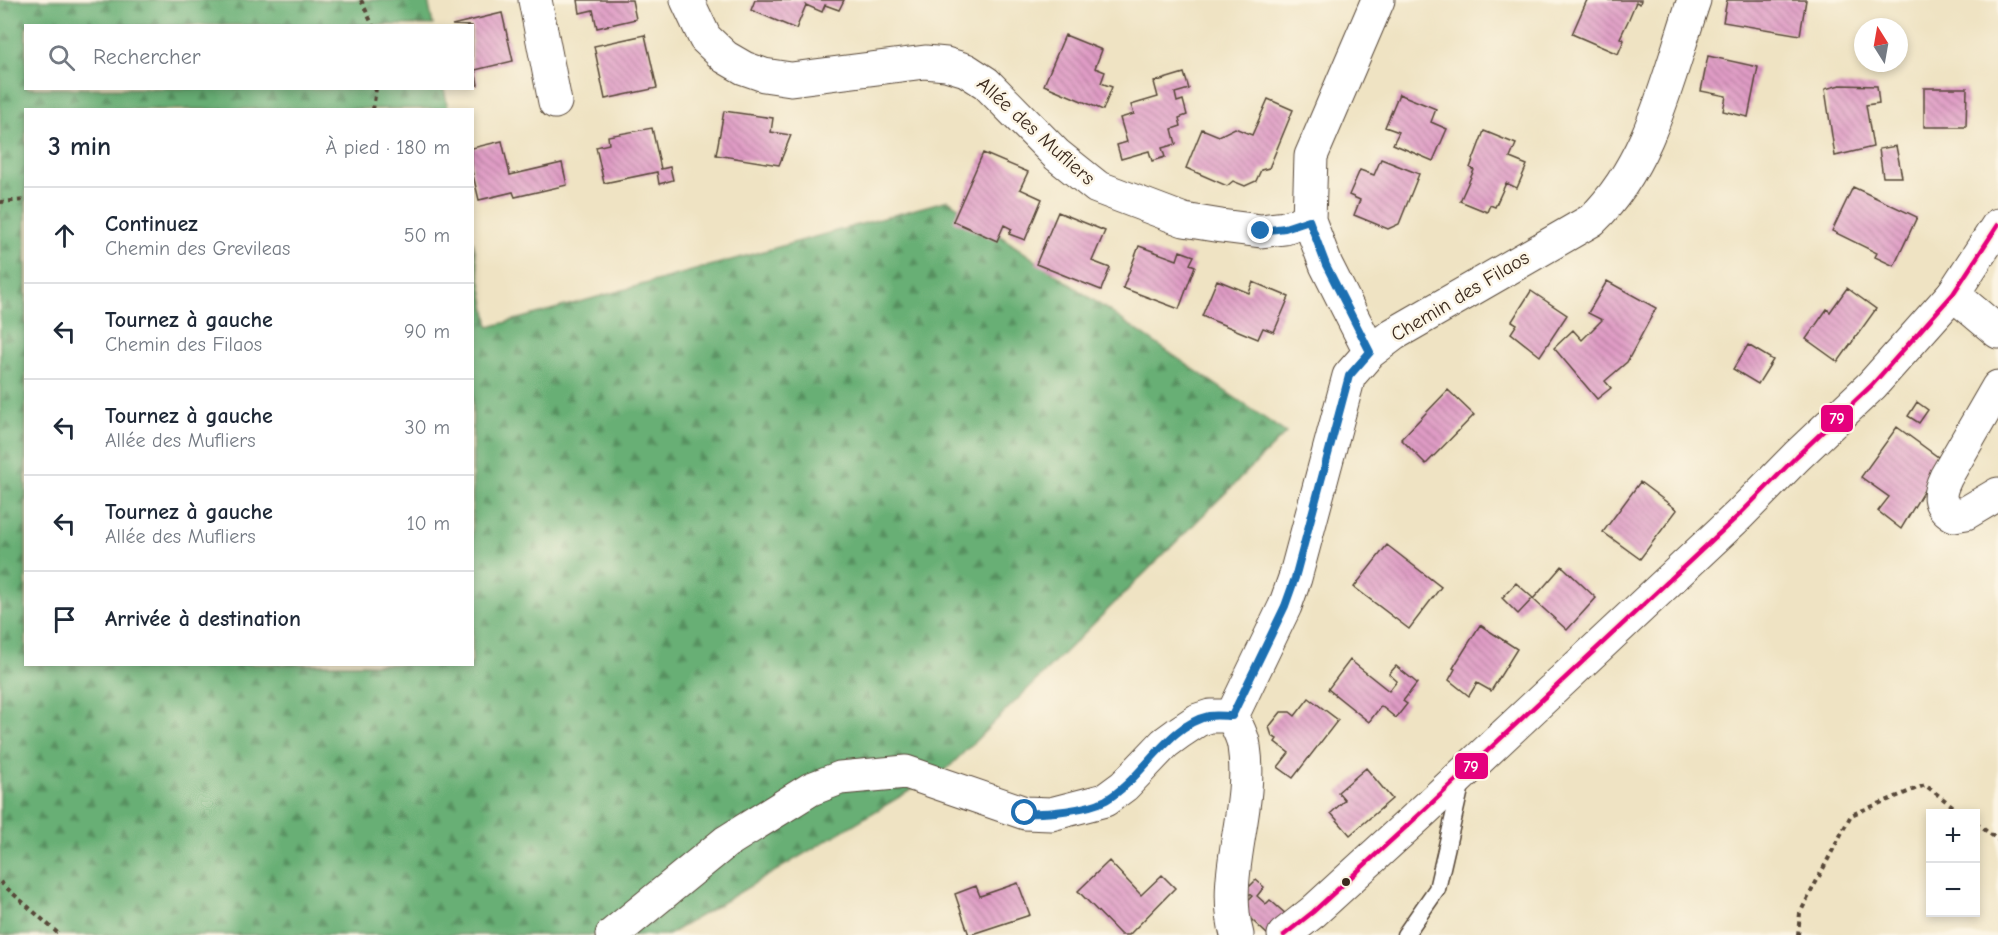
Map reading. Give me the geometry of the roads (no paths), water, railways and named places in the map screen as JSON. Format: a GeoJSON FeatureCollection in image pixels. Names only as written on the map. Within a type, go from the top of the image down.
{"type":"FeatureCollection","features":[{"type":"Feature","properties":{"kind":"street"},"geometry":{"type":"LineString","coordinates":[[535,0],[555,102]]}},
{"type":"Feature","properties":{"kind":"street","name":"Allée des Mufliers"},"geometry":{"type":"LineString","coordinates":[[687,0],[705,38],[725,57],[744,68],[764,75],[791,79],[925,62],[946,64],[966,70],[986,82],[1057,155],[1097,187],[1184,220],[1221,226],[1261,231],[1285,228],[1309,220]]}},
{"type":"Feature","properties":{"kind":"street"},"geometry":{"type":"LineString","coordinates":[[1370,352],[1326,265],[1309,220],[1311,156],[1378,0]]}},
{"type":"Feature","properties":{"kind":"street","name":"Chemin des Filaos"},"geometry":{"type":"LineString","coordinates":[[1232,716],[1285,606],[1295,578],[1349,376],[1370,352],[1394,334],[1592,220],[1610,203],[1628,177],[1651,130],[1694,0]]}},
{"type":"Feature","properties":{"kind":"street"},"geometry":{"type":"LineString","coordinates":[[1284,935],[1313,912],[1739,515],[1872,385],[1953,294],[1998,225]]}},
{"type":"Feature","properties":{"kind":"street"},"geometry":{"type":"LineString","coordinates":[[1953,294],[1998,332]]}},
{"type":"Feature","properties":{"kind":"street"},"geometry":{"type":"LineString","coordinates":[[1998,387],[1939,491],[1946,510],[1954,515],[1966,513],[1998,494]]}},
{"type":"Feature","properties":{"kind":"street"},"geometry":{"type":"LineString","coordinates":[[612,935],[726,842],[811,789],[840,778],[906,772],[1025,813],[1051,814],[1105,800],[1124,786],[1165,743],[1198,720],[1210,716],[1232,716],[1244,744],[1247,779],[1236,852],[1233,898],[1233,922],[1237,935]]}},
{"type":"Feature","properties":{"kind":"lane"},"geometry":{"type":"LineString","coordinates":[[1405,935],[1437,889],[1464,772]]}}]}
